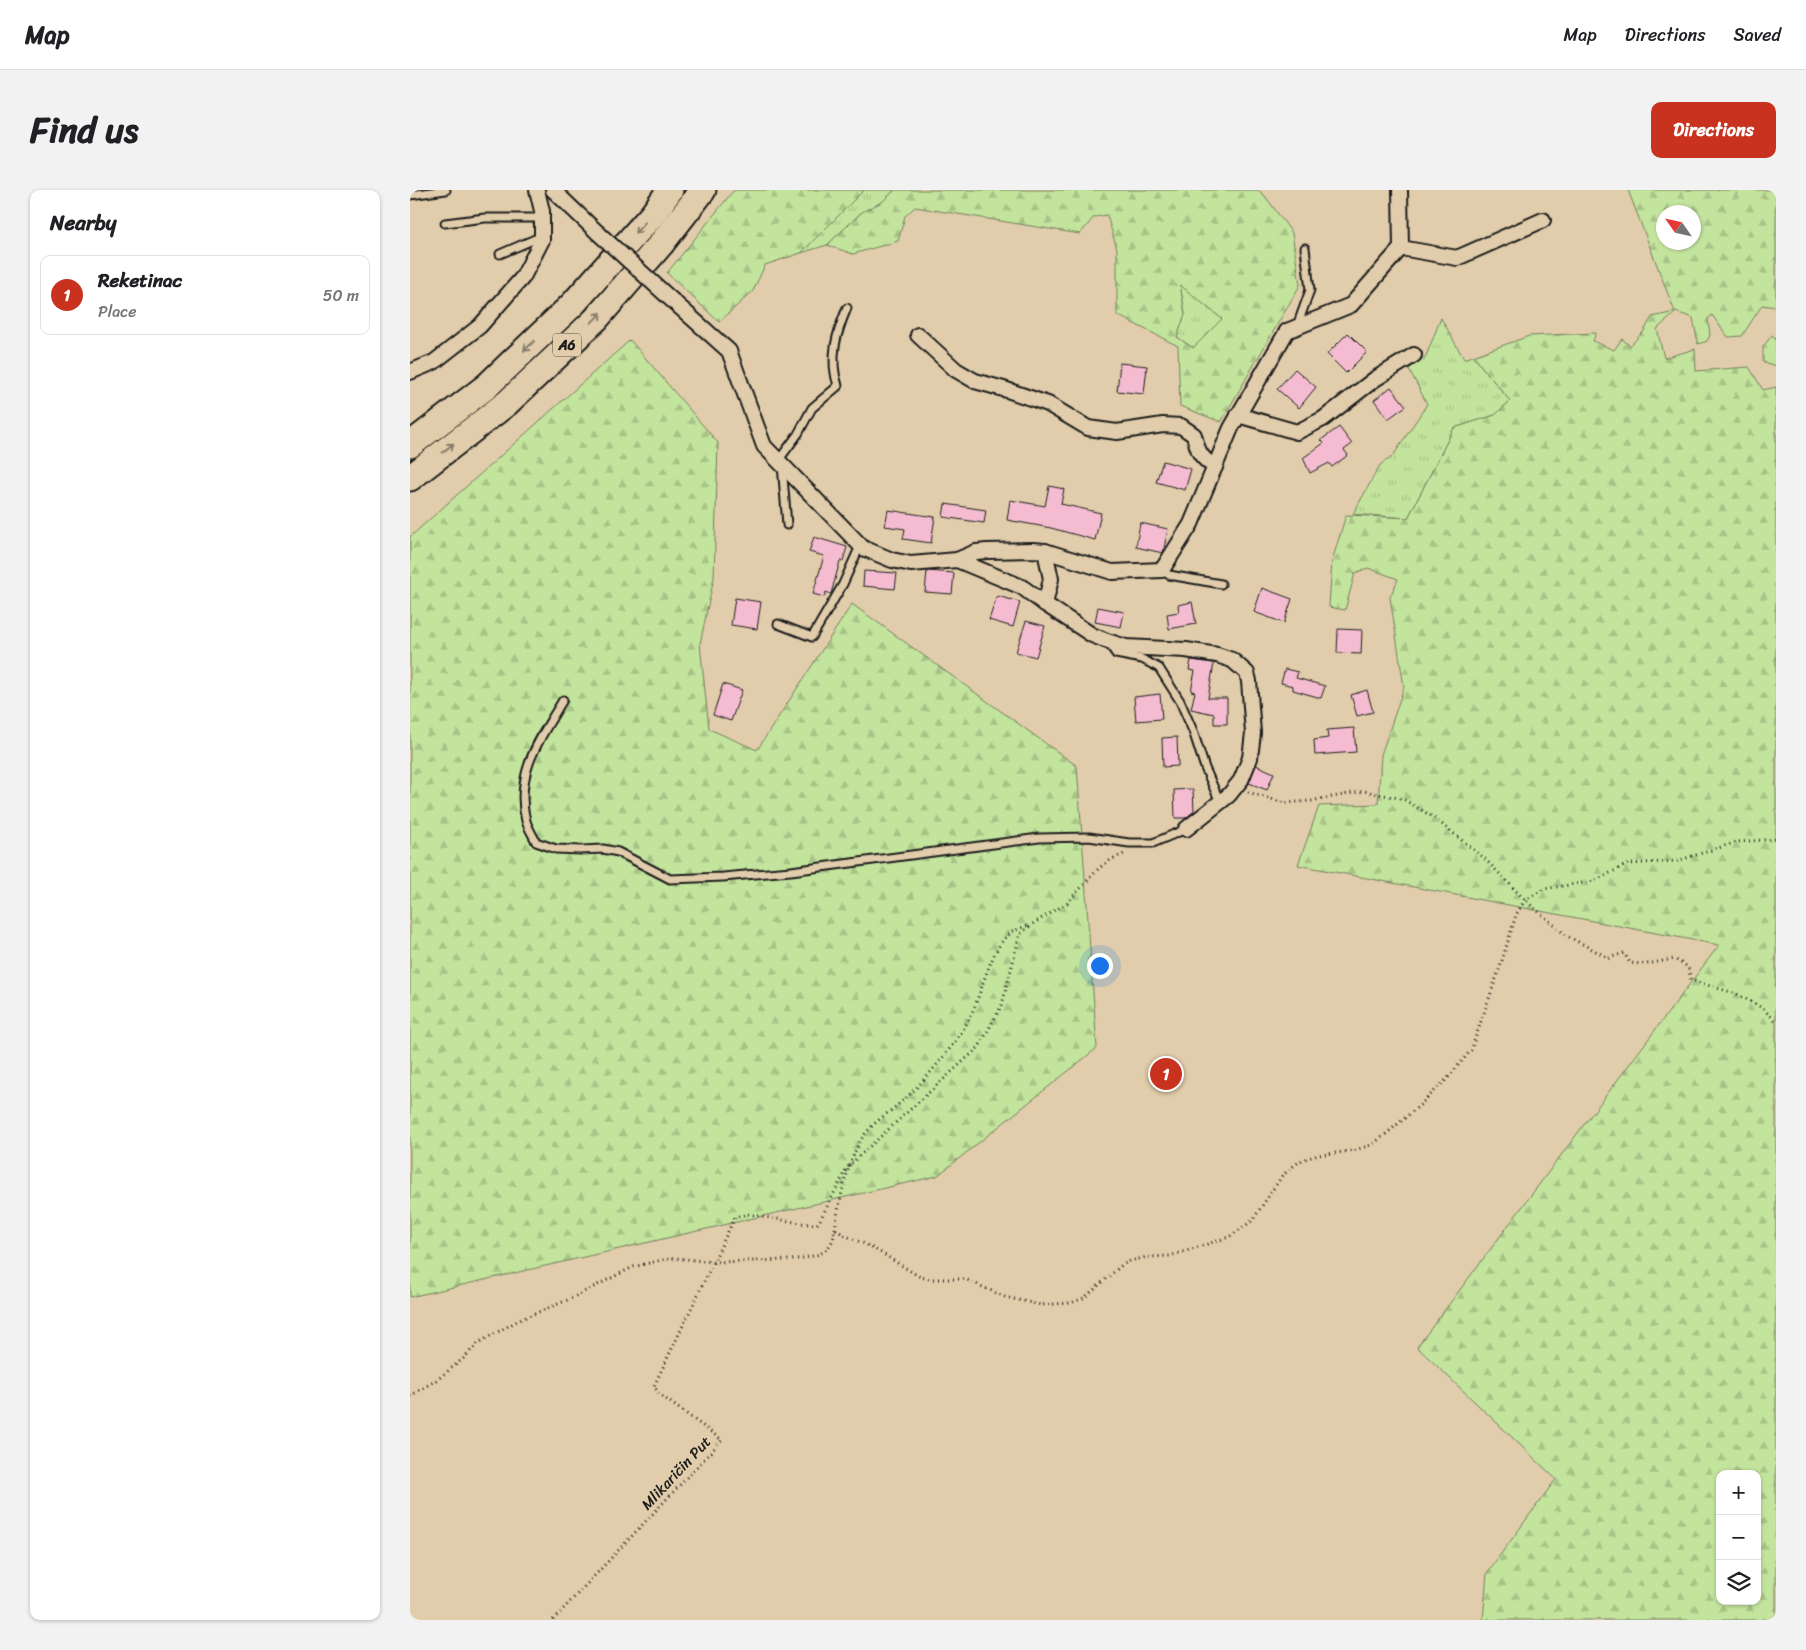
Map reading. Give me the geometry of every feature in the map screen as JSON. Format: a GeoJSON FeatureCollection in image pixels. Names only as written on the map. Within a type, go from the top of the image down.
{"type":"FeatureCollection","features":[{"type":"Feature","properties":{"kind":"highway","name":"A6"},"geometry":{"type":"LineString","coordinates":[[410,445],[487,386],[572,304],[653,214],[670,190]]}},
{"type":"Feature","properties":{"kind":"highway","name":"A6"},"geometry":{"type":"LineString","coordinates":[[410,478],[506,403],[596,319],[661,244],[702,190]]}},
{"type":"Feature","properties":{"kind":"street"},"geometry":{"type":"LineString","coordinates":[[410,372],[434,362],[480,326],[523,277],[542,240],[542,218],[538,190]]}},
{"type":"Feature","properties":{"kind":"street"},"geometry":{"type":"LineString","coordinates":[[553,190],[729,350],[764,446],[860,546],[892,560],[911,564],[957,560],[976,552],[1045,551],[1112,572],[1162,570],[1192,524],[1231,428],[1287,331],[1351,305],[1401,248],[1400,190]]}},
{"type":"Feature","properties":{"kind":"street"},"geometry":{"type":"LineString","coordinates":[[1401,248],[1457,258],[1543,220]]}},
{"type":"Feature","properties":{"kind":"street"},"geometry":{"type":"LineString","coordinates":[[918,336],[956,370],[975,381],[1048,404],[1088,428],[1117,432],[1163,425],[1181,426],[1194,435],[1203,459],[1215,467]]}},
{"type":"Feature","properties":{"kind":"street"},"geometry":{"type":"LineString","coordinates":[[1238,415],[1297,432],[1322,419],[1375,378],[1414,355]]}},
{"type":"Feature","properties":{"kind":"street"},"geometry":{"type":"LineString","coordinates":[[1045,551],[1051,579],[1045,604]]}},
{"type":"Feature","properties":{"kind":"street"},"geometry":{"type":"LineString","coordinates":[[957,560],[1022,587],[1092,634],[1107,641],[1126,647],[1186,650],[1217,655],[1232,660],[1247,673],[1250,681],[1253,733],[1250,758],[1242,780],[1236,788],[1186,829]]}},
{"type":"Feature","properties":{"kind":"lane"},"geometry":{"type":"LineString","coordinates":[[410,195],[446,190]]}},
{"type":"Feature","properties":{"kind":"lane"},"geometry":{"type":"LineString","coordinates":[[445,223],[485,218],[542,218]]}},
{"type":"Feature","properties":{"kind":"lane"},"geometry":{"type":"LineString","coordinates":[[500,254],[542,236]]}},
{"type":"Feature","properties":{"kind":"lane"},"geometry":{"type":"LineString","coordinates":[[1297,327],[1310,290],[1305,248]]}},
{"type":"Feature","properties":{"kind":"lane"},"geometry":{"type":"LineString","coordinates":[[787,525],[780,463],[812,408],[838,386],[834,374],[835,341],[847,308]]}},
{"type":"Feature","properties":{"kind":"lane"},"geometry":{"type":"LineString","coordinates":[[778,624],[812,638],[843,584],[860,546]]}},
{"type":"Feature","properties":{"kind":"lane"},"geometry":{"type":"LineString","coordinates":[[1162,570],[1169,575],[1221,584]]}},
{"type":"Feature","properties":{"kind":"lane"},"geometry":{"type":"LineString","coordinates":[[1107,641],[1116,654],[1142,660],[1159,668],[1180,701],[1220,802]]}},
{"type":"Feature","properties":{"kind":"lane"},"geometry":{"type":"LineString","coordinates":[[563,700],[533,751],[523,788],[526,822],[536,842],[556,849],[603,849],[618,852],[670,879],[723,877],[791,871],[1039,838],[1089,837],[1129,843],[1153,843],[1186,829]]}},
{"type":"Feature","properties":{"kind":"path"},"geometry":{"type":"LineString","coordinates":[[1236,788],[1284,803],[1311,801],[1364,791],[1402,799],[1433,817],[1484,858],[1525,900],[1567,936],[1609,958],[1624,953],[1630,963],[1647,964],[1674,959],[1688,967],[1691,980],[1737,994],[1762,1008],[1776,1021]]}},
{"type":"Feature","properties":{"kind":"path"},"geometry":{"type":"LineString","coordinates":[[835,1229],[844,1236],[867,1245],[920,1277],[930,1279],[965,1279],[1005,1297],[1041,1305],[1071,1303],[1084,1298],[1122,1265],[1130,1261],[1147,1257],[1170,1256],[1228,1237],[1252,1221],[1282,1176],[1292,1166],[1302,1160],[1318,1155],[1352,1151],[1371,1145],[1420,1105],[1462,1062],[1471,1050],[1516,915],[1525,900],[1544,889],[1594,881],[1628,864],[1677,861],[1737,842],[1776,839]]}},
{"type":"Feature","properties":{"kind":"path"},"geometry":{"type":"LineString","coordinates":[[713,1262],[735,1218],[739,1215],[748,1214],[817,1224],[847,1168],[980,1047],[1002,1006],[1020,934],[1066,903],[1099,868],[1112,859],[1145,844],[1153,843]]}},
{"type":"Feature","properties":{"kind":"path"},"geometry":{"type":"LineString","coordinates":[[410,1396],[438,1380],[464,1358],[478,1343],[519,1320],[570,1299],[633,1267],[676,1258],[713,1262],[791,1260],[820,1254],[828,1248],[833,1240],[838,1211],[851,1164],[859,1144],[874,1123],[906,1098],[959,1036],[971,1016],[996,951],[1004,939],[1012,932],[1034,923]]}},
{"type":"Feature","properties":{"kind":"path","name":"Mlikaričin Put"},"geometry":{"type":"LineString","coordinates":[[554,1620],[722,1440],[659,1394],[654,1386],[713,1262]]}},
{"type":"Feature","properties":{"kind":"green space"},"geometry":{"type":"Polygon","coordinates":[[[734,190],[864,190],[801,253],[765,265],[753,291],[719,322],[667,273],[734,190]]]}},
{"type":"Feature","properties":{"kind":"green space"},"geometry":{"type":"Polygon","coordinates":[[[864,190],[895,190],[882,202],[862,212],[827,245],[801,253],[864,190]]]}},
{"type":"Feature","properties":{"kind":"green space"},"geometry":{"type":"Polygon","coordinates":[[[895,190],[1258,190],[1265,196],[1292,233],[1300,285],[1221,422],[1180,406],[1178,346],[1117,315],[1117,249],[1107,215],[1094,217],[1080,234],[915,207],[905,216],[898,241],[853,254],[827,245],[862,212],[882,202],[895,190]],[[1180,285],[1185,314],[1177,337],[1193,348],[1222,319],[1180,285]]]}},
{"type":"Feature","properties":{"kind":"green space"},"geometry":{"type":"Polygon","coordinates":[[[1628,190],[1776,190],[1776,307],[1762,305],[1742,336],[1728,337],[1712,315],[1708,319],[1710,335],[1707,341],[1698,344],[1693,318],[1676,312],[1657,329],[1664,358],[1695,349],[1696,371],[1749,367],[1763,390],[1776,387],[1776,1620],[1483,1620],[1487,1573],[1556,1479],[1417,1347],[1719,945],[1298,865],[1319,806],[1378,804],[1381,755],[1404,687],[1390,597],[1398,579],[1368,568],[1355,573],[1345,610],[1329,607],[1332,561],[1346,515],[1408,518],[1454,428],[1495,415],[1510,401],[1473,356],[1529,336],[1596,333],[1593,341],[1614,350],[1622,339],[1630,346],[1644,331],[1652,317],[1675,312],[1628,190]]]}},
{"type":"Feature","properties":{"kind":"green space"},"geometry":{"type":"Polygon","coordinates":[[[1180,284],[1222,319],[1193,348],[1177,337],[1185,314],[1180,284]]]}},
{"type":"Feature","properties":{"kind":"green space"},"geometry":{"type":"Polygon","coordinates":[[[1441,318],[1464,359],[1473,356],[1510,401],[1495,415],[1454,428],[1408,518],[1353,514],[1380,465],[1393,456],[1427,404],[1409,369],[1426,356],[1441,318]]]}},
{"type":"Feature","properties":{"kind":"green space"},"geometry":{"type":"Polygon","coordinates":[[[1772,335],[1776,339],[1776,366],[1763,362],[1763,347],[1772,335]]]}},
{"type":"Feature","properties":{"kind":"green space"},"geometry":{"type":"Polygon","coordinates":[[[630,340],[718,443],[714,577],[700,644],[709,729],[757,750],[852,604],[1077,766],[1097,1048],[937,1176],[410,1297],[410,537],[630,340]]]}},
{"type":"Feature","properties":{"kind":"building"},"geometry":{"type":"Polygon","coordinates":[[[1348,333],[1367,352],[1346,373],[1327,354],[1348,333]]]}},
{"type":"Feature","properties":{"kind":"building"},"geometry":{"type":"Polygon","coordinates":[[[1120,363],[1147,366],[1144,394],[1117,391],[1120,363]]]}},
{"type":"Feature","properties":{"kind":"building"},"geometry":{"type":"Polygon","coordinates":[[[1295,369],[1316,387],[1299,408],[1277,389],[1295,369]]]}},
{"type":"Feature","properties":{"kind":"building"},"geometry":{"type":"Polygon","coordinates":[[[1391,387],[1406,406],[1388,419],[1374,400],[1391,387]]]}},
{"type":"Feature","properties":{"kind":"building"},"geometry":{"type":"Polygon","coordinates":[[[1339,427],[1352,444],[1344,450],[1348,455],[1332,467],[1329,463],[1310,473],[1303,458],[1324,443],[1321,440],[1339,427]]]}},
{"type":"Feature","properties":{"kind":"building"},"geometry":{"type":"Polygon","coordinates":[[[1163,461],[1191,469],[1185,490],[1156,482],[1163,461]]]}},
{"type":"Feature","properties":{"kind":"building"},"geometry":{"type":"Polygon","coordinates":[[[1049,486],[1064,489],[1061,504],[1101,513],[1095,540],[1051,528],[1007,520],[1010,500],[1045,506],[1049,486]]]}},
{"type":"Feature","properties":{"kind":"building"},"geometry":{"type":"Polygon","coordinates":[[[945,504],[986,510],[984,523],[943,517],[945,504]]]}},
{"type":"Feature","properties":{"kind":"building"},"geometry":{"type":"Polygon","coordinates":[[[888,510],[935,517],[931,543],[903,539],[905,529],[885,526],[888,510]]]}},
{"type":"Feature","properties":{"kind":"building"},"geometry":{"type":"Polygon","coordinates":[[[1140,523],[1168,529],[1163,553],[1136,547],[1140,523]]]}},
{"type":"Feature","properties":{"kind":"building"},"geometry":{"type":"Polygon","coordinates":[[[814,537],[847,547],[843,561],[840,561],[831,594],[826,592],[824,597],[813,594],[824,556],[809,552],[814,537]]]}},
{"type":"Feature","properties":{"kind":"building"},"geometry":{"type":"Polygon","coordinates":[[[864,571],[897,573],[895,589],[863,586],[864,571]]]}},
{"type":"Feature","properties":{"kind":"building"},"geometry":{"type":"Polygon","coordinates":[[[927,571],[954,573],[952,594],[925,592],[927,571]]]}},
{"type":"Feature","properties":{"kind":"building"},"geometry":{"type":"Polygon","coordinates":[[[1262,588],[1292,599],[1284,623],[1254,612],[1262,588]]]}},
{"type":"Feature","properties":{"kind":"building"},"geometry":{"type":"Polygon","coordinates":[[[997,596],[1020,602],[1013,627],[989,620],[997,596]]]}},
{"type":"Feature","properties":{"kind":"building"},"geometry":{"type":"Polygon","coordinates":[[[735,598],[761,602],[757,629],[731,625],[735,598]]]}},
{"type":"Feature","properties":{"kind":"building"},"geometry":{"type":"Polygon","coordinates":[[[1192,602],[1196,624],[1169,629],[1167,614],[1179,612],[1178,605],[1192,602]]]}},
{"type":"Feature","properties":{"kind":"building"},"geometry":{"type":"Polygon","coordinates":[[[1098,607],[1124,612],[1121,627],[1095,622],[1098,607]]]}},
{"type":"Feature","properties":{"kind":"building"},"geometry":{"type":"Polygon","coordinates":[[[1026,621],[1045,626],[1036,657],[1016,652],[1026,621]]]}},
{"type":"Feature","properties":{"kind":"building"},"geometry":{"type":"Polygon","coordinates":[[[1338,629],[1362,630],[1361,654],[1337,653],[1338,629]]]}},
{"type":"Feature","properties":{"kind":"building"},"geometry":{"type":"Polygon","coordinates":[[[1191,660],[1214,663],[1208,698],[1227,698],[1227,724],[1214,724],[1214,714],[1191,709],[1195,692],[1191,691],[1195,671],[1189,670],[1191,660]]]}},
{"type":"Feature","properties":{"kind":"building"},"geometry":{"type":"Polygon","coordinates":[[[1285,669],[1298,672],[1296,678],[1325,686],[1321,698],[1293,690],[1293,686],[1281,683],[1285,669]]]}},
{"type":"Feature","properties":{"kind":"building"},"geometry":{"type":"Polygon","coordinates":[[[723,684],[742,690],[731,721],[713,715],[723,684]]]}},
{"type":"Feature","properties":{"kind":"building"},"geometry":{"type":"Polygon","coordinates":[[[1367,690],[1373,712],[1357,716],[1351,695],[1367,690]]]}},
{"type":"Feature","properties":{"kind":"building"},"geometry":{"type":"Polygon","coordinates":[[[1160,694],[1162,719],[1136,721],[1134,697],[1160,694]]]}},
{"type":"Feature","properties":{"kind":"building"},"geometry":{"type":"Polygon","coordinates":[[[1354,728],[1356,752],[1315,755],[1314,740],[1328,738],[1327,730],[1354,728]]]}},
{"type":"Feature","properties":{"kind":"building"},"geometry":{"type":"Polygon","coordinates":[[[1177,737],[1178,766],[1163,767],[1162,738],[1177,737]]]}},
{"type":"Feature","properties":{"kind":"building"},"geometry":{"type":"Polygon","coordinates":[[[1256,765],[1274,773],[1267,790],[1249,783],[1256,765]]]}},
{"type":"Feature","properties":{"kind":"building"},"geometry":{"type":"Polygon","coordinates":[[[1193,789],[1194,811],[1186,818],[1175,818],[1174,790],[1193,789]]]}},
{"type":"Feature","properties":{"kind":"place","name":"Reketinac"},"geometry":{"type":"Point","coordinates":[1166,1074]}}]}
